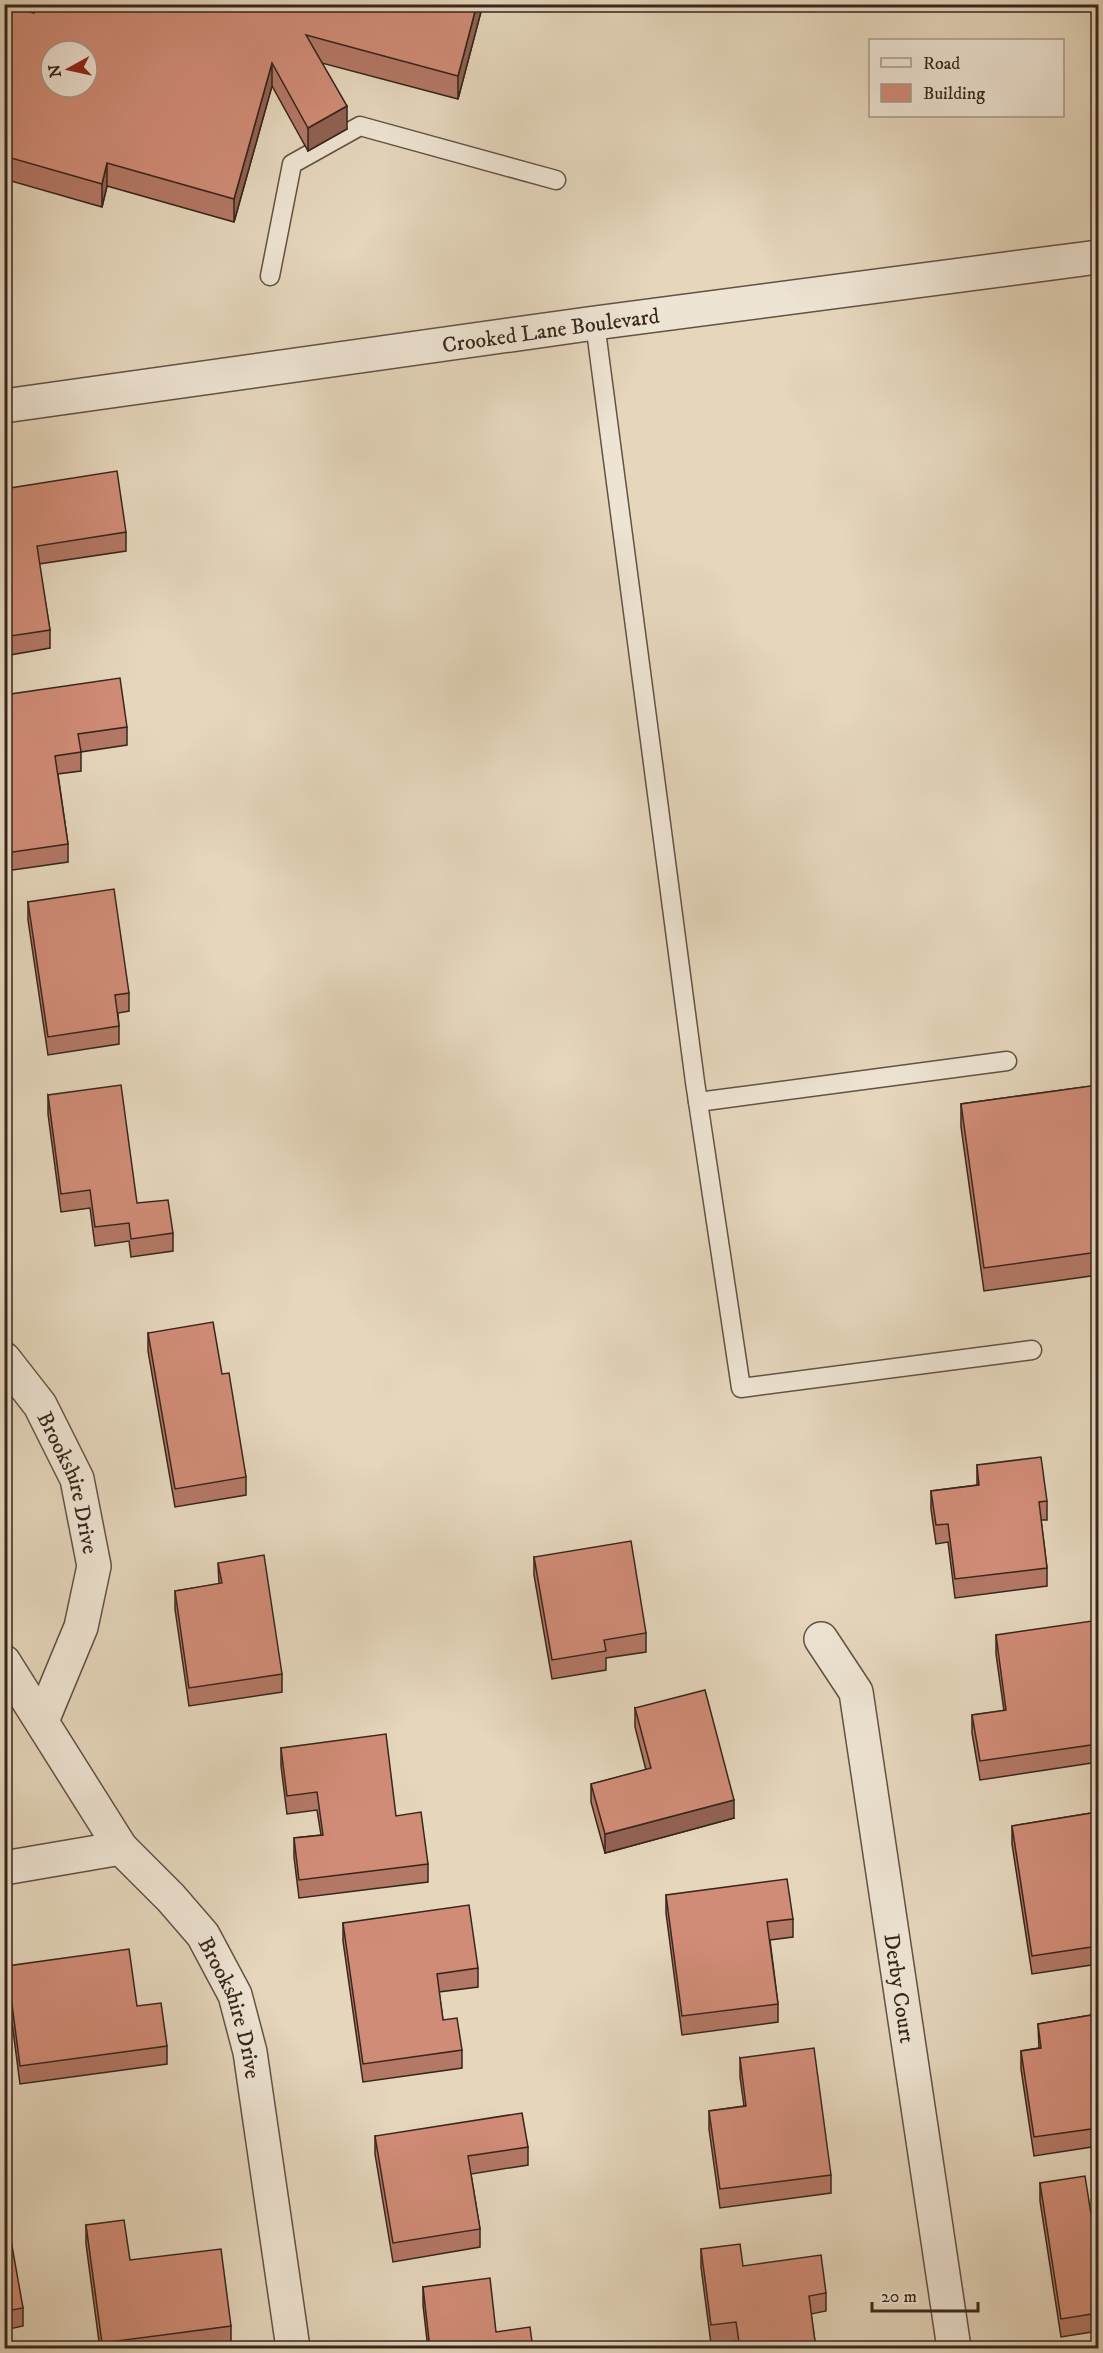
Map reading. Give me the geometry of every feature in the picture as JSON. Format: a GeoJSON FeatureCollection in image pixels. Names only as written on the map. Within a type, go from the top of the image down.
{"type":"FeatureCollection","features":[{"type":"Feature","properties":{"kind":"street","name":"Crooked Lane Boulevard"},"geometry":{"type":"LineString","coordinates":[[4,406],[595,323],[1098,257]]}},
{"type":"Feature","properties":{"kind":"street","name":"Brookshire Drive"},"geometry":{"type":"LineString","coordinates":[[4,1359],[40,1405],[77,1479],[94,1566],[81,1627],[42,1721]]}},
{"type":"Feature","properties":{"kind":"street","name":"Derby Court"},"geometry":{"type":"LineString","coordinates":[[821,1639],[856,1692],[954,2349]]}},
{"type":"Feature","properties":{"kind":"street","name":"Brookshire Drive"},"geometry":{"type":"LineString","coordinates":[[4,1662],[121,1848],[171,1898],[203,1935],[235,1995],[250,2052],[293,2349]]}},
{"type":"Feature","properties":{"kind":"street"},"geometry":{"type":"LineString","coordinates":[[4,1868],[121,1848]]}},
{"type":"Feature","properties":{"kind":"lane"},"geometry":{"type":"LineString","coordinates":[[270,276],[292,164],[360,126],[556,180]]}},
{"type":"Feature","properties":{"kind":"lane"},"geometry":{"type":"LineString","coordinates":[[595,323],[698,1102],[741,1388],[1032,1350]]}},
{"type":"Feature","properties":{"kind":"lane"},"geometry":{"type":"LineString","coordinates":[[698,1102],[1007,1061]]}},
{"type":"Feature","properties":{"kind":"building"},"geometry":{"type":"Polygon","coordinates":[[[37,4],[477,4],[458,76],[306,35],[347,106],[308,128],[272,63],[234,199],[107,163],[102,184],[4,156],[4,16],[8,5],[34,13],[37,4]]]}},
{"type":"Feature","properties":{"kind":"building"},"geometry":{"type":"Polygon","coordinates":[[[117,471],[126,532],[37,546],[50,630],[4,637],[4,489],[117,471]]]}},
{"type":"Feature","properties":{"kind":"building"},"geometry":{"type":"Polygon","coordinates":[[[120,678],[127,727],[78,734],[81,752],[55,756],[68,844],[6,853],[4,842],[4,695],[120,678]]]}},
{"type":"Feature","properties":{"kind":"building"},"geometry":{"type":"Polygon","coordinates":[[[114,889],[129,993],[115,995],[119,1026],[48,1037],[28,902],[114,889]]]}},
{"type":"Feature","properties":{"kind":"building"},"geometry":{"type":"Polygon","coordinates":[[[121,1085],[137,1203],[168,1200],[173,1233],[131,1239],[129,1223],[95,1227],[90,1190],[61,1194],[48,1095],[121,1085]]]}},
{"type":"Feature","properties":{"kind":"building"},"geometry":{"type":"Polygon","coordinates":[[[1098,1085],[1098,1252],[984,1268],[961,1104],[1098,1085]]]}},
{"type":"Feature","properties":{"kind":"building"},"geometry":{"type":"Polygon","coordinates":[[[213,1322],[222,1374],[229,1373],[246,1477],[175,1489],[148,1333],[213,1322]]]}},
{"type":"Feature","properties":{"kind":"building"},"geometry":{"type":"Polygon","coordinates":[[[1041,1457],[1047,1501],[1039,1502],[1047,1568],[955,1579],[948,1524],[936,1525],[931,1491],[979,1485],[977,1465],[1041,1457]]]}},
{"type":"Feature","properties":{"kind":"building"},"geometry":{"type":"Polygon","coordinates":[[[631,1541],[646,1633],[604,1640],[606,1651],[552,1660],[534,1557],[631,1541]]]}},
{"type":"Feature","properties":{"kind":"building"},"geometry":{"type":"Polygon","coordinates":[[[264,1555],[282,1674],[189,1688],[175,1591],[222,1583],[218,1563],[264,1555]]]}},
{"type":"Feature","properties":{"kind":"building"},"geometry":{"type":"Polygon","coordinates":[[[1092,1621],[1098,1668],[1098,1744],[980,1761],[972,1715],[1006,1710],[996,1635],[1092,1621]]]}},
{"type":"Feature","properties":{"kind":"building"},"geometry":{"type":"Polygon","coordinates":[[[705,1690],[734,1800],[605,1834],[591,1784],[651,1768],[635,1708],[705,1690]]]}},
{"type":"Feature","properties":{"kind":"building"},"geometry":{"type":"Polygon","coordinates":[[[386,1734],[396,1816],[421,1812],[428,1864],[299,1880],[294,1838],[323,1835],[317,1792],[287,1796],[281,1748],[386,1734]]]}},
{"type":"Feature","properties":{"kind":"building"},"geometry":{"type":"Polygon","coordinates":[[[1098,1812],[1098,1946],[1032,1956],[1012,1826],[1098,1812]]]}},
{"type":"Feature","properties":{"kind":"building"},"geometry":{"type":"Polygon","coordinates":[[[787,1879],[793,1919],[767,1922],[778,2004],[682,2016],[666,1895],[787,1879]]]}},
{"type":"Feature","properties":{"kind":"building"},"geometry":{"type":"Polygon","coordinates":[[[469,1905],[478,1968],[437,1974],[443,2020],[457,2018],[462,2050],[363,2064],[343,1923],[469,1905]]]}},
{"type":"Feature","properties":{"kind":"building"},"geometry":{"type":"Polygon","coordinates":[[[129,1949],[137,2006],[161,2003],[167,2046],[20,2066],[7,1966],[129,1949]]]}},
{"type":"Feature","properties":{"kind":"building"},"geometry":{"type":"Polygon","coordinates":[[[1098,2014],[1098,2128],[1034,2137],[1021,2051],[1041,2048],[1038,2024],[1098,2014]]]}},
{"type":"Feature","properties":{"kind":"building"},"geometry":{"type":"Polygon","coordinates":[[[814,2048],[831,2175],[720,2189],[709,2111],[746,2106],[740,2058],[814,2048]]]}},
{"type":"Feature","properties":{"kind":"building"},"geometry":{"type":"Polygon","coordinates":[[[522,2113],[528,2147],[468,2156],[480,2229],[393,2243],[375,2136],[522,2113]]]}},
{"type":"Feature","properties":{"kind":"building"},"geometry":{"type":"Polygon","coordinates":[[[1085,2176],[1091,2214],[1098,2213],[1098,2313],[1061,2319],[1040,2183],[1085,2176]]]}},
{"type":"Feature","properties":{"kind":"building"},"geometry":{"type":"Polygon","coordinates":[[[124,2220],[130,2260],[221,2249],[231,2326],[102,2343],[86,2225],[124,2220]]]}},
{"type":"Feature","properties":{"kind":"building"},"geometry":{"type":"Polygon","coordinates":[[[4,2229],[9,2229],[23,2308],[6,2311],[12,2349],[4,2349],[4,2229]]]}},
{"type":"Feature","properties":{"kind":"building"},"geometry":{"type":"Polygon","coordinates":[[[740,2244],[743,2266],[821,2255],[826,2293],[809,2296],[816,2349],[740,2349],[736,2322],[711,2325],[701,2249],[740,2244]]]}},
{"type":"Feature","properties":{"kind":"building"},"geometry":{"type":"Polygon","coordinates":[[[490,2278],[496,2332],[530,2327],[533,2349],[430,2349],[423,2287],[490,2278]]]}}]}
